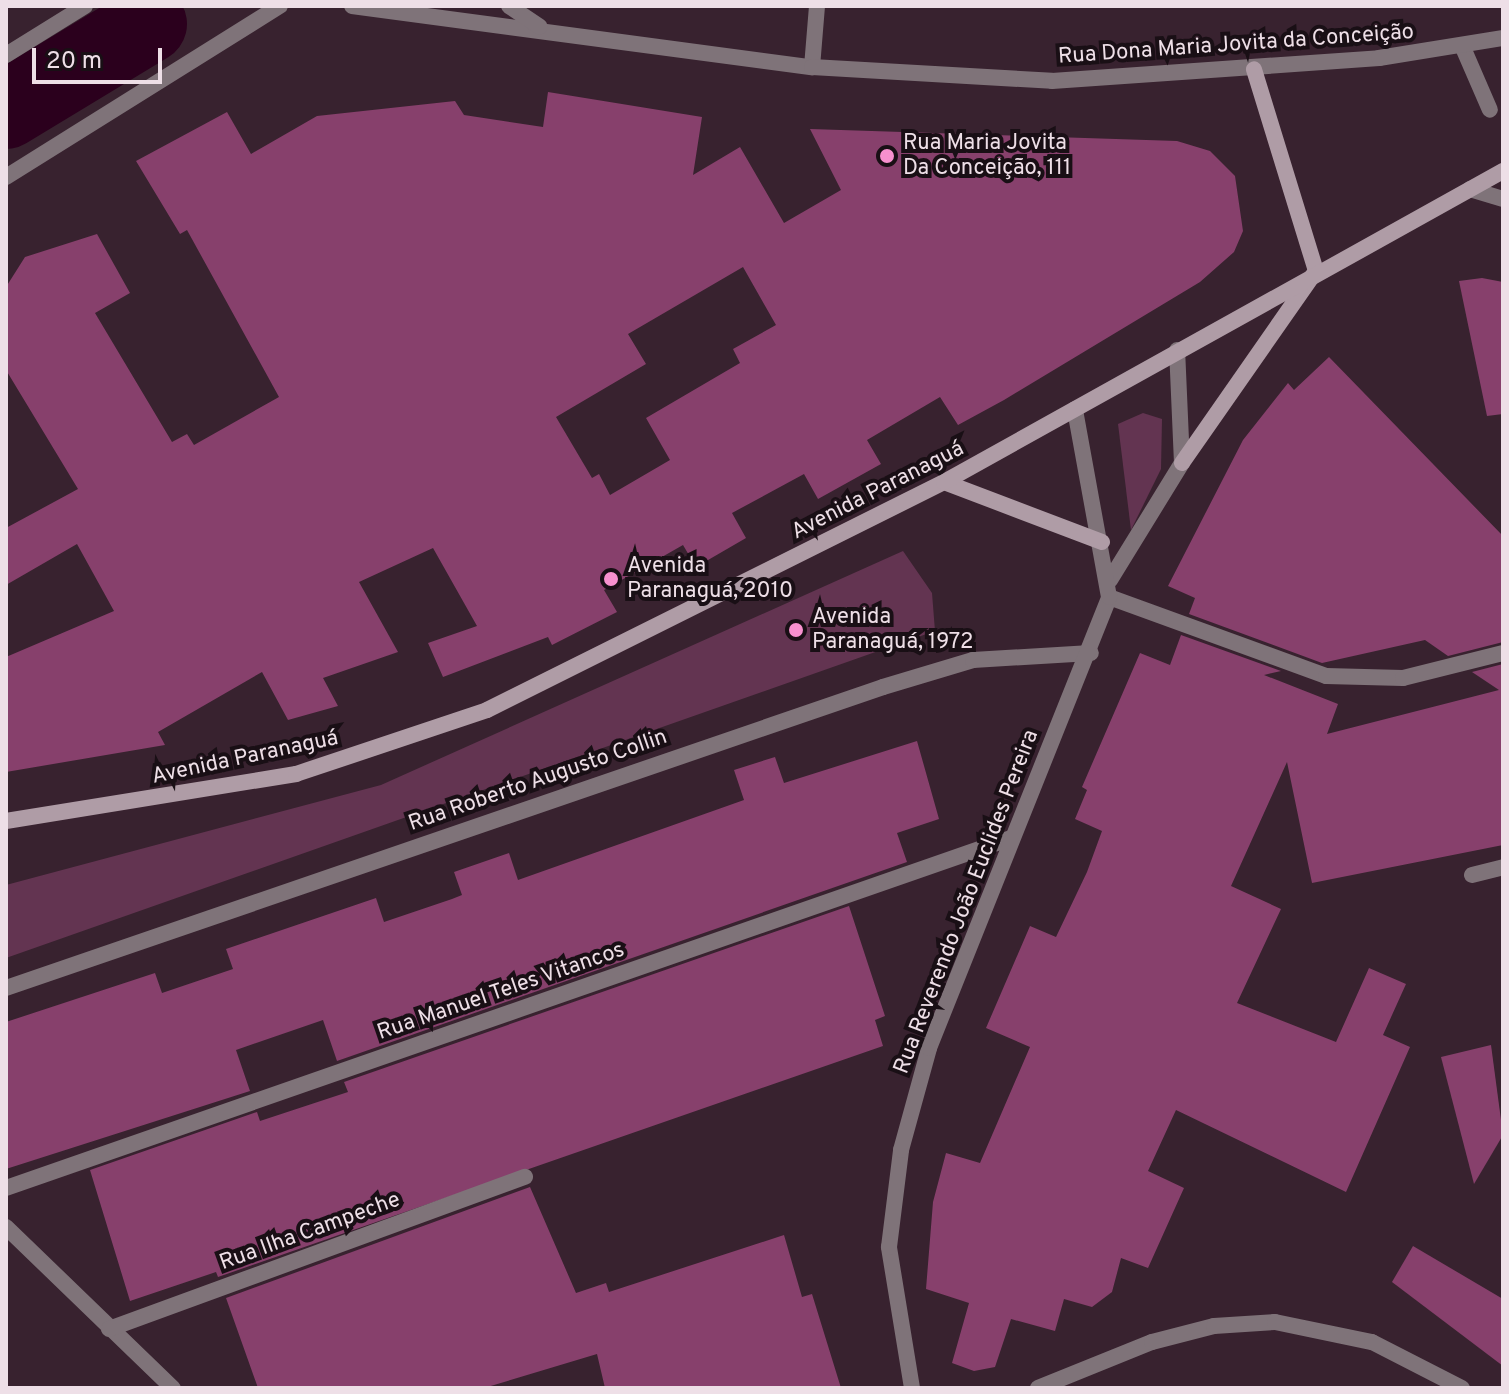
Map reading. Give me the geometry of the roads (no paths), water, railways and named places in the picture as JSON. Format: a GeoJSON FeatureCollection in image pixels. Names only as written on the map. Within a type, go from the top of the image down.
{"type":"FeatureCollection","features":[{"type":"Feature","properties":{"kind":"main road"},"geometry":{"type":"LineString","coordinates":[[1182,463],[1316,271],[1254,69]]}},
{"type":"Feature","properties":{"kind":"main road","name":"Avenida Paranaguá"},"geometry":{"type":"LineString","coordinates":[[6,821],[296,774],[374,752],[502,704],[944,482],[1316,271],[1503,171]]}},
{"type":"Feature","properties":{"kind":"main road"},"geometry":{"type":"LineString","coordinates":[[944,482],[1102,542]]}},
{"type":"Feature","properties":{"kind":"street"},"geometry":{"type":"LineString","coordinates":[[6,55],[85,6]]}},
{"type":"Feature","properties":{"kind":"street"},"geometry":{"type":"LineString","coordinates":[[6,177],[280,6]]}},
{"type":"Feature","properties":{"kind":"street","name":"Rua Dona Maria Jovita da Conceição"},"geometry":{"type":"LineString","coordinates":[[352,6],[812,67],[1052,81],[1254,69],[1464,50],[1503,38]]}},
{"type":"Feature","properties":{"kind":"street"},"geometry":{"type":"LineString","coordinates":[[509,6],[545,30]]}},
{"type":"Feature","properties":{"kind":"street"},"geometry":{"type":"LineString","coordinates":[[812,67],[817,6]]}},
{"type":"Feature","properties":{"kind":"street"},"geometry":{"type":"LineString","coordinates":[[1464,50],[1490,110]]}},
{"type":"Feature","properties":{"kind":"street"},"geometry":{"type":"LineString","coordinates":[[1470,189],[1503,199]]}},
{"type":"Feature","properties":{"kind":"street"},"geometry":{"type":"LineString","coordinates":[[1177,350],[1182,463]]}},
{"type":"Feature","properties":{"kind":"street","name":"Rua Reverendo João Euclides Pereira"},"geometry":{"type":"LineString","coordinates":[[912,1388],[889,1247],[901,1150],[929,1048],[1011,838],[1091,653],[1109,597],[1110,580],[1075,409]]}},
{"type":"Feature","properties":{"kind":"street","name":"Rua Reverendo João Euclides Pereira"},"geometry":{"type":"LineString","coordinates":[[1110,580],[1182,463]]}},
{"type":"Feature","properties":{"kind":"street"},"geometry":{"type":"LineString","coordinates":[[1109,597],[1326,676],[1403,678],[1503,653]]}},
{"type":"Feature","properties":{"kind":"street","name":"Rua Roberto Augusto Collin"},"geometry":{"type":"LineString","coordinates":[[6,988],[883,687],[973,660],[1091,653]]}},
{"type":"Feature","properties":{"kind":"street","name":"Rua Manuel Teles Vitancos"},"geometry":{"type":"LineString","coordinates":[[6,1188],[1011,838]]}},
{"type":"Feature","properties":{"kind":"street"},"geometry":{"type":"LineString","coordinates":[[1472,875],[1503,867]]}},
{"type":"Feature","properties":{"kind":"street","name":"Rua Ilha Campeche"},"geometry":{"type":"LineString","coordinates":[[109,1329],[525,1177]]}},
{"type":"Feature","properties":{"kind":"street"},"geometry":{"type":"LineString","coordinates":[[6,1227],[173,1388]]}},
{"type":"Feature","properties":{"kind":"street"},"geometry":{"type":"LineString","coordinates":[[1038,1388],[1152,1342],[1214,1326],[1275,1322],[1372,1342],[1462,1388]]}},
{"type":"Feature","properties":{"kind":"waterway"},"geometry":{"type":"LineString","coordinates":[[6,110],[148,24]]}},
{"type":"Feature","properties":{"kind":"place","name":"Rua Maria Jovita Da Conceição, 111"},"geometry":{"type":"Point","coordinates":[887,156]}},
{"type":"Feature","properties":{"kind":"place","name":"Avenida Paranaguá, 2010"},"geometry":{"type":"Point","coordinates":[611,579]}},
{"type":"Feature","properties":{"kind":"place","name":"Avenida Paranaguá, 1972"},"geometry":{"type":"Point","coordinates":[796,630]}}]}
